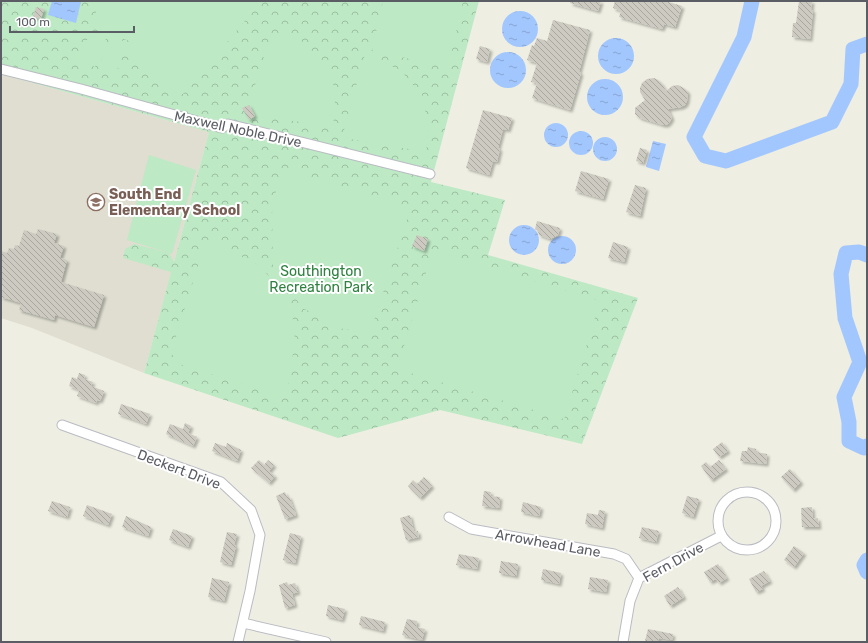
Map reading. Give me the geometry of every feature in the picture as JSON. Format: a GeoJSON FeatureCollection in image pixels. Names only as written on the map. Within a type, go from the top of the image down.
{"type":"FeatureCollection","features":[{"type":"Feature","properties":{"kind":"street","name":"Maxwell Noble Drive"},"geometry":{"type":"LineString","coordinates":[[1,69],[222,128],[228,124],[430,174]]}},
{"type":"Feature","properties":{"kind":"street","name":"Deckert Drive"},"geometry":{"type":"LineString","coordinates":[[62,425],[221,482],[251,510],[260,535],[250,591],[238,642]]}},
{"type":"Feature","properties":{"kind":"street"},"geometry":{"type":"LineString","coordinates":[[744,492],[755,493],[765,498],[773,507],[776,518],[775,530],[770,540],[761,547],[750,550],[739,550],[729,544],[722,536],[718,525],[719,513],[724,503],[733,496],[744,492]]}},
{"type":"Feature","properties":{"kind":"street","name":"Arrowhead Lane"},"geometry":{"type":"LineString","coordinates":[[449,517],[471,529],[614,554],[626,559],[639,578]]}},
{"type":"Feature","properties":{"kind":"street","name":"Fern Drive"},"geometry":{"type":"LineString","coordinates":[[623,642],[630,601],[639,578],[722,536]]}},
{"type":"Feature","properties":{"kind":"street"},"geometry":{"type":"LineString","coordinates":[[242,624],[326,642]]}},
{"type":"Feature","properties":{"kind":"shaded area","name":"South End Elementary School"},"geometry":{"type":"Polygon","coordinates":[[[1,74],[209,132],[144,373],[32,328],[1,318],[1,74]]]}},
{"type":"Feature","properties":{"kind":"green space","name":"Southington Recreation Park"},"geometry":{"type":"Polygon","coordinates":[[[1,1],[479,1],[431,182],[505,200],[488,255],[638,298],[582,444],[440,410],[338,438],[144,373],[171,272],[123,258],[125,249],[134,244],[169,253],[174,262],[209,132],[1,74],[1,1]]]}},
{"type":"Feature","properties":{"kind":"green space"},"geometry":{"type":"Polygon","coordinates":[[[99,1],[253,1],[249,16],[183,94],[177,94],[127,55],[132,42],[92,27],[99,1]]]}},
{"type":"Feature","properties":{"kind":"green space"},"geometry":{"type":"Polygon","coordinates":[[[383,1],[463,1],[448,68],[372,50],[383,1]]]}},
{"type":"Feature","properties":{"kind":"green space"},"geometry":{"type":"Polygon","coordinates":[[[91,30],[107,36],[95,67],[79,60],[91,30]]]}},
{"type":"Feature","properties":{"kind":"green space"},"geometry":{"type":"Polygon","coordinates":[[[271,34],[283,35],[298,39],[315,54],[324,66],[331,78],[334,88],[335,104],[333,126],[255,116],[249,105],[271,34]]]}},
{"type":"Feature","properties":{"kind":"green space"},"geometry":{"type":"Polygon","coordinates":[[[111,36],[128,43],[115,75],[98,68],[111,36]]]}},
{"type":"Feature","properties":{"kind":"green space"},"geometry":{"type":"Polygon","coordinates":[[[365,54],[400,70],[422,95],[429,129],[426,152],[350,139],[344,130],[365,54]]]}},
{"type":"Feature","properties":{"kind":"green space"},"geometry":{"type":"Polygon","coordinates":[[[149,155],[196,170],[172,254],[127,240],[149,155]]]}},
{"type":"Feature","properties":{"kind":"green space"},"geometry":{"type":"Polygon","coordinates":[[[282,169],[403,205],[409,213],[370,333],[338,328],[303,308],[273,268],[272,206],[282,169]]]}},
{"type":"Feature","properties":{"kind":"green space"},"geometry":{"type":"Polygon","coordinates":[[[206,240],[259,265],[291,301],[295,341],[286,398],[179,364],[171,353],[206,240]]]}},
{"type":"Feature","properties":{"kind":"green space"},"geometry":{"type":"Polygon","coordinates":[[[433,250],[600,301],[564,419],[397,369],[433,250]]]}},
{"type":"Feature","properties":{"kind":"water"},"geometry":{"type":"Polygon","coordinates":[[[52,1],[81,1],[76,23],[48,15],[52,1]]]}},
{"type":"Feature","properties":{"kind":"water"},"geometry":{"type":"Polygon","coordinates":[[[524,11],[533,16],[537,22],[537,36],[533,42],[524,47],[516,47],[507,42],[503,36],[502,25],[507,16],[513,12],[524,11]]]}},
{"type":"Feature","properties":{"kind":"water"},"geometry":{"type":"Polygon","coordinates":[[[620,38],[629,43],[633,49],[633,63],[629,69],[620,74],[612,74],[603,69],[599,63],[598,52],[603,43],[609,39],[620,38]]]}},
{"type":"Feature","properties":{"kind":"water"},"geometry":{"type":"Polygon","coordinates":[[[512,52],[521,57],[525,63],[525,77],[521,83],[512,88],[504,88],[495,83],[491,77],[490,66],[495,57],[501,53],[512,52]]]}},
{"type":"Feature","properties":{"kind":"water"},"geometry":{"type":"Polygon","coordinates":[[[609,79],[618,84],[622,90],[622,104],[618,110],[609,115],[601,115],[592,110],[588,104],[587,93],[592,84],[598,80],[609,79]]]}},
{"type":"Feature","properties":{"kind":"water"},"geometry":{"type":"Polygon","coordinates":[[[556,123],[564,127],[568,135],[564,143],[556,147],[548,143],[544,135],[548,127],[556,123]]]}},
{"type":"Feature","properties":{"kind":"water"},"geometry":{"type":"Polygon","coordinates":[[[581,131],[589,135],[593,143],[589,151],[581,155],[573,151],[569,143],[573,135],[581,131]]]}},
{"type":"Feature","properties":{"kind":"water"},"geometry":{"type":"Polygon","coordinates":[[[605,137],[613,141],[617,149],[613,157],[605,161],[597,157],[593,149],[597,141],[605,137]]]}},
{"type":"Feature","properties":{"kind":"water"},"geometry":{"type":"Polygon","coordinates":[[[653,141],[666,144],[659,171],[646,167],[653,141]]]}},
{"type":"Feature","properties":{"kind":"water"},"geometry":{"type":"Polygon","coordinates":[[[524,225],[535,229],[539,240],[535,251],[524,255],[513,251],[509,240],[513,229],[524,225]]]}},
{"type":"Feature","properties":{"kind":"water"},"geometry":{"type":"Polygon","coordinates":[[[562,236],[572,240],[576,250],[572,260],[562,264],[552,260],[548,250],[552,240],[562,236]]]}},
{"type":"Feature","properties":{"kind":"building"},"geometry":{"type":"Polygon","coordinates":[[[571,1],[601,1],[598,11],[570,3],[571,1]]]}},
{"type":"Feature","properties":{"kind":"building"},"geometry":{"type":"Polygon","coordinates":[[[615,1],[665,1],[682,6],[675,27],[664,24],[662,29],[619,17],[621,11],[613,8],[615,1]]]}},
{"type":"Feature","properties":{"kind":"building"},"geometry":{"type":"Polygon","coordinates":[[[799,1],[812,1],[811,10],[813,10],[810,39],[792,37],[793,23],[796,23],[799,1]]]}},
{"type":"Feature","properties":{"kind":"building"},"geometry":{"type":"Polygon","coordinates":[[[36,7],[44,9],[41,19],[33,17],[36,7]]]}},
{"type":"Feature","properties":{"kind":"building"},"geometry":{"type":"Polygon","coordinates":[[[553,20],[590,30],[579,72],[581,73],[570,110],[532,98],[537,83],[531,82],[537,63],[527,60],[532,45],[534,46],[537,38],[547,41],[553,20]]]}},
{"type":"Feature","properties":{"kind":"building"},"geometry":{"type":"Polygon","coordinates":[[[480,46],[490,49],[487,62],[476,59],[480,46]]]}},
{"type":"Feature","properties":{"kind":"building"},"geometry":{"type":"Polygon","coordinates":[[[654,78],[662,84],[666,91],[672,86],[678,85],[688,92],[685,105],[668,109],[672,118],[666,125],[640,118],[635,114],[635,108],[645,100],[640,92],[642,83],[647,79],[654,78]]]}},
{"type":"Feature","properties":{"kind":"building"},"geometry":{"type":"Polygon","coordinates":[[[249,105],[255,116],[249,120],[242,108],[249,105]]]}},
{"type":"Feature","properties":{"kind":"building"},"geometry":{"type":"Polygon","coordinates":[[[483,110],[512,118],[508,130],[503,129],[498,148],[500,149],[497,162],[493,161],[489,175],[466,168],[483,110]]]}},
{"type":"Feature","properties":{"kind":"building"},"geometry":{"type":"Polygon","coordinates":[[[640,148],[647,150],[643,163],[636,161],[640,148]]]}},
{"type":"Feature","properties":{"kind":"building"},"geometry":{"type":"Polygon","coordinates":[[[581,171],[609,179],[603,199],[575,191],[581,171]]]}},
{"type":"Feature","properties":{"kind":"building"},"geometry":{"type":"Polygon","coordinates":[[[635,185],[646,188],[640,216],[626,212],[635,185]]]}},
{"type":"Feature","properties":{"kind":"building"},"geometry":{"type":"Polygon","coordinates":[[[537,221],[560,228],[558,235],[550,239],[539,235],[538,231],[535,229],[537,221]]]}},
{"type":"Feature","properties":{"kind":"building"},"geometry":{"type":"Polygon","coordinates":[[[38,229],[57,234],[54,243],[64,246],[60,258],[67,260],[61,282],[104,295],[94,327],[55,315],[54,320],[19,310],[21,303],[1,297],[3,286],[1,285],[1,251],[7,253],[9,248],[14,249],[15,245],[19,246],[24,230],[36,234],[38,229]]]}},
{"type":"Feature","properties":{"kind":"building"},"geometry":{"type":"Polygon","coordinates":[[[417,235],[428,239],[424,251],[412,246],[417,235]]]}},
{"type":"Feature","properties":{"kind":"building"},"geometry":{"type":"Polygon","coordinates":[[[613,242],[628,247],[624,262],[608,258],[613,242]]]}},
{"type":"Feature","properties":{"kind":"building"},"geometry":{"type":"Polygon","coordinates":[[[79,373],[85,375],[84,379],[93,382],[91,386],[104,391],[100,401],[97,400],[96,403],[77,396],[79,390],[69,386],[72,377],[77,379],[79,373]]]}},
{"type":"Feature","properties":{"kind":"building"},"geometry":{"type":"Polygon","coordinates":[[[121,404],[150,414],[146,424],[118,414],[121,404]]]}},
{"type":"Feature","properties":{"kind":"building"},"geometry":{"type":"Polygon","coordinates":[[[185,423],[191,426],[188,433],[197,437],[193,446],[166,434],[170,424],[183,429],[185,423]]]}},
{"type":"Feature","properties":{"kind":"building"},"geometry":{"type":"Polygon","coordinates":[[[722,442],[728,451],[719,457],[713,449],[722,442]]]}},
{"type":"Feature","properties":{"kind":"building"},"geometry":{"type":"Polygon","coordinates":[[[215,443],[226,447],[227,443],[241,450],[237,461],[212,451],[215,443]]]}},
{"type":"Feature","properties":{"kind":"building"},"geometry":{"type":"Polygon","coordinates":[[[748,447],[756,449],[756,452],[767,454],[766,464],[740,461],[742,451],[747,451],[748,447]]]}},
{"type":"Feature","properties":{"kind":"building"},"geometry":{"type":"Polygon","coordinates":[[[259,460],[264,465],[268,460],[274,465],[269,471],[275,476],[269,483],[251,468],[259,460]]]}},
{"type":"Feature","properties":{"kind":"building"},"geometry":{"type":"Polygon","coordinates":[[[719,460],[726,469],[711,480],[701,466],[706,462],[710,467],[719,460]]]}},
{"type":"Feature","properties":{"kind":"building"},"geometry":{"type":"Polygon","coordinates":[[[790,469],[801,482],[793,490],[781,477],[790,469]]]}},
{"type":"Feature","properties":{"kind":"building"},"geometry":{"type":"Polygon","coordinates":[[[424,477],[432,486],[420,498],[408,486],[413,480],[417,484],[424,477]]]}},
{"type":"Feature","properties":{"kind":"building"},"geometry":{"type":"Polygon","coordinates":[[[484,491],[491,492],[490,496],[500,497],[499,508],[482,506],[484,491]]]}},
{"type":"Feature","properties":{"kind":"building"},"geometry":{"type":"Polygon","coordinates":[[[285,492],[287,497],[289,496],[296,515],[285,519],[276,496],[285,492]]]}},
{"type":"Feature","properties":{"kind":"building"},"geometry":{"type":"Polygon","coordinates":[[[687,496],[699,499],[693,517],[682,513],[687,496]]]}},
{"type":"Feature","properties":{"kind":"building"},"geometry":{"type":"Polygon","coordinates":[[[52,501],[70,507],[67,517],[48,511],[52,501]]]}},
{"type":"Feature","properties":{"kind":"building"},"geometry":{"type":"Polygon","coordinates":[[[523,502],[541,507],[539,516],[521,512],[523,502]]]}},
{"type":"Feature","properties":{"kind":"building"},"geometry":{"type":"Polygon","coordinates":[[[87,505],[112,514],[108,525],[83,516],[87,505]]]}},
{"type":"Feature","properties":{"kind":"building"},"geometry":{"type":"Polygon","coordinates":[[[812,507],[813,519],[818,518],[819,527],[802,527],[801,508],[812,507]]]}},
{"type":"Feature","properties":{"kind":"building"},"geometry":{"type":"Polygon","coordinates":[[[599,510],[605,511],[602,528],[585,524],[587,513],[598,515],[599,510]]]}},
{"type":"Feature","properties":{"kind":"building"},"geometry":{"type":"Polygon","coordinates":[[[410,515],[414,532],[418,531],[419,537],[406,540],[400,518],[410,515]]]}},
{"type":"Feature","properties":{"kind":"building"},"geometry":{"type":"Polygon","coordinates":[[[126,516],[151,527],[148,536],[122,527],[126,516]]]}},
{"type":"Feature","properties":{"kind":"building"},"geometry":{"type":"Polygon","coordinates":[[[642,527],[659,531],[656,542],[639,538],[642,527]]]}},
{"type":"Feature","properties":{"kind":"building"},"geometry":{"type":"Polygon","coordinates":[[[173,529],[192,536],[188,547],[169,540],[173,529]]]}},
{"type":"Feature","properties":{"kind":"building"},"geometry":{"type":"Polygon","coordinates":[[[227,532],[237,534],[234,545],[236,546],[231,565],[220,562],[227,532]]]}},
{"type":"Feature","properties":{"kind":"building"},"geometry":{"type":"Polygon","coordinates":[[[290,533],[301,536],[295,563],[283,560],[290,533]]]}},
{"type":"Feature","properties":{"kind":"building"},"geometry":{"type":"Polygon","coordinates":[[[794,546],[804,553],[794,567],[784,560],[794,546]]]}},
{"type":"Feature","properties":{"kind":"building"},"geometry":{"type":"Polygon","coordinates":[[[459,554],[479,558],[477,569],[456,565],[459,554]]]}},
{"type":"Feature","properties":{"kind":"building"},"geometry":{"type":"Polygon","coordinates":[[[501,561],[518,564],[516,576],[499,573],[501,561]]]}},
{"type":"Feature","properties":{"kind":"building"},"geometry":{"type":"Polygon","coordinates":[[[718,564],[727,578],[719,583],[716,579],[710,582],[704,572],[718,564]]]}},
{"type":"Feature","properties":{"kind":"building"},"geometry":{"type":"Polygon","coordinates":[[[543,569],[561,573],[559,584],[541,580],[543,569]]]}},
{"type":"Feature","properties":{"kind":"building"},"geometry":{"type":"Polygon","coordinates":[[[764,571],[770,581],[761,586],[763,589],[756,592],[749,579],[764,571]]]}},
{"type":"Feature","properties":{"kind":"building"},"geometry":{"type":"Polygon","coordinates":[[[590,577],[608,580],[606,592],[588,589],[590,577]]]}},
{"type":"Feature","properties":{"kind":"building"},"geometry":{"type":"Polygon","coordinates":[[[212,578],[229,582],[224,601],[208,597],[212,578]]]}},
{"type":"Feature","properties":{"kind":"building"},"geometry":{"type":"Polygon","coordinates":[[[287,582],[288,585],[295,583],[298,592],[292,594],[295,605],[285,608],[279,585],[287,582]]]}},
{"type":"Feature","properties":{"kind":"building"},"geometry":{"type":"Polygon","coordinates":[[[678,587],[684,597],[670,606],[664,596],[678,587]]]}},
{"type":"Feature","properties":{"kind":"building"},"geometry":{"type":"Polygon","coordinates":[[[328,605],[345,609],[342,620],[326,616],[328,605]]]}},
{"type":"Feature","properties":{"kind":"building"},"geometry":{"type":"Polygon","coordinates":[[[361,616],[385,622],[383,631],[359,625],[361,616]]]}},
{"type":"Feature","properties":{"kind":"building"},"geometry":{"type":"Polygon","coordinates":[[[407,619],[417,621],[416,627],[425,629],[422,640],[402,635],[407,619]]]}},
{"type":"Feature","properties":{"kind":"building"},"geometry":{"type":"Polygon","coordinates":[[[648,629],[673,634],[672,640],[659,638],[658,642],[645,641],[648,629]]]}},
{"type":"Feature","properties":{"kind":"waterway"},"geometry":{"type":"LineString","coordinates":[[752,1],[744,37],[694,137],[705,156],[726,161],[832,122],[851,84],[853,49],[867,44]]}},
{"type":"Feature","properties":{"kind":"waterway"},"geometry":{"type":"LineString","coordinates":[[867,255],[859,252],[846,253],[841,274],[845,318],[860,362],[844,397],[849,422],[849,441],[864,448],[867,446]]}},
{"type":"Feature","properties":{"kind":"waterway"},"geometry":{"type":"LineString","coordinates":[[867,560],[864,565],[867,572]]}},
{"type":"Feature","properties":{"kind":"place","name":"South End Elementary School"},"geometry":{"type":"Point","coordinates":[96,202]}}]}
